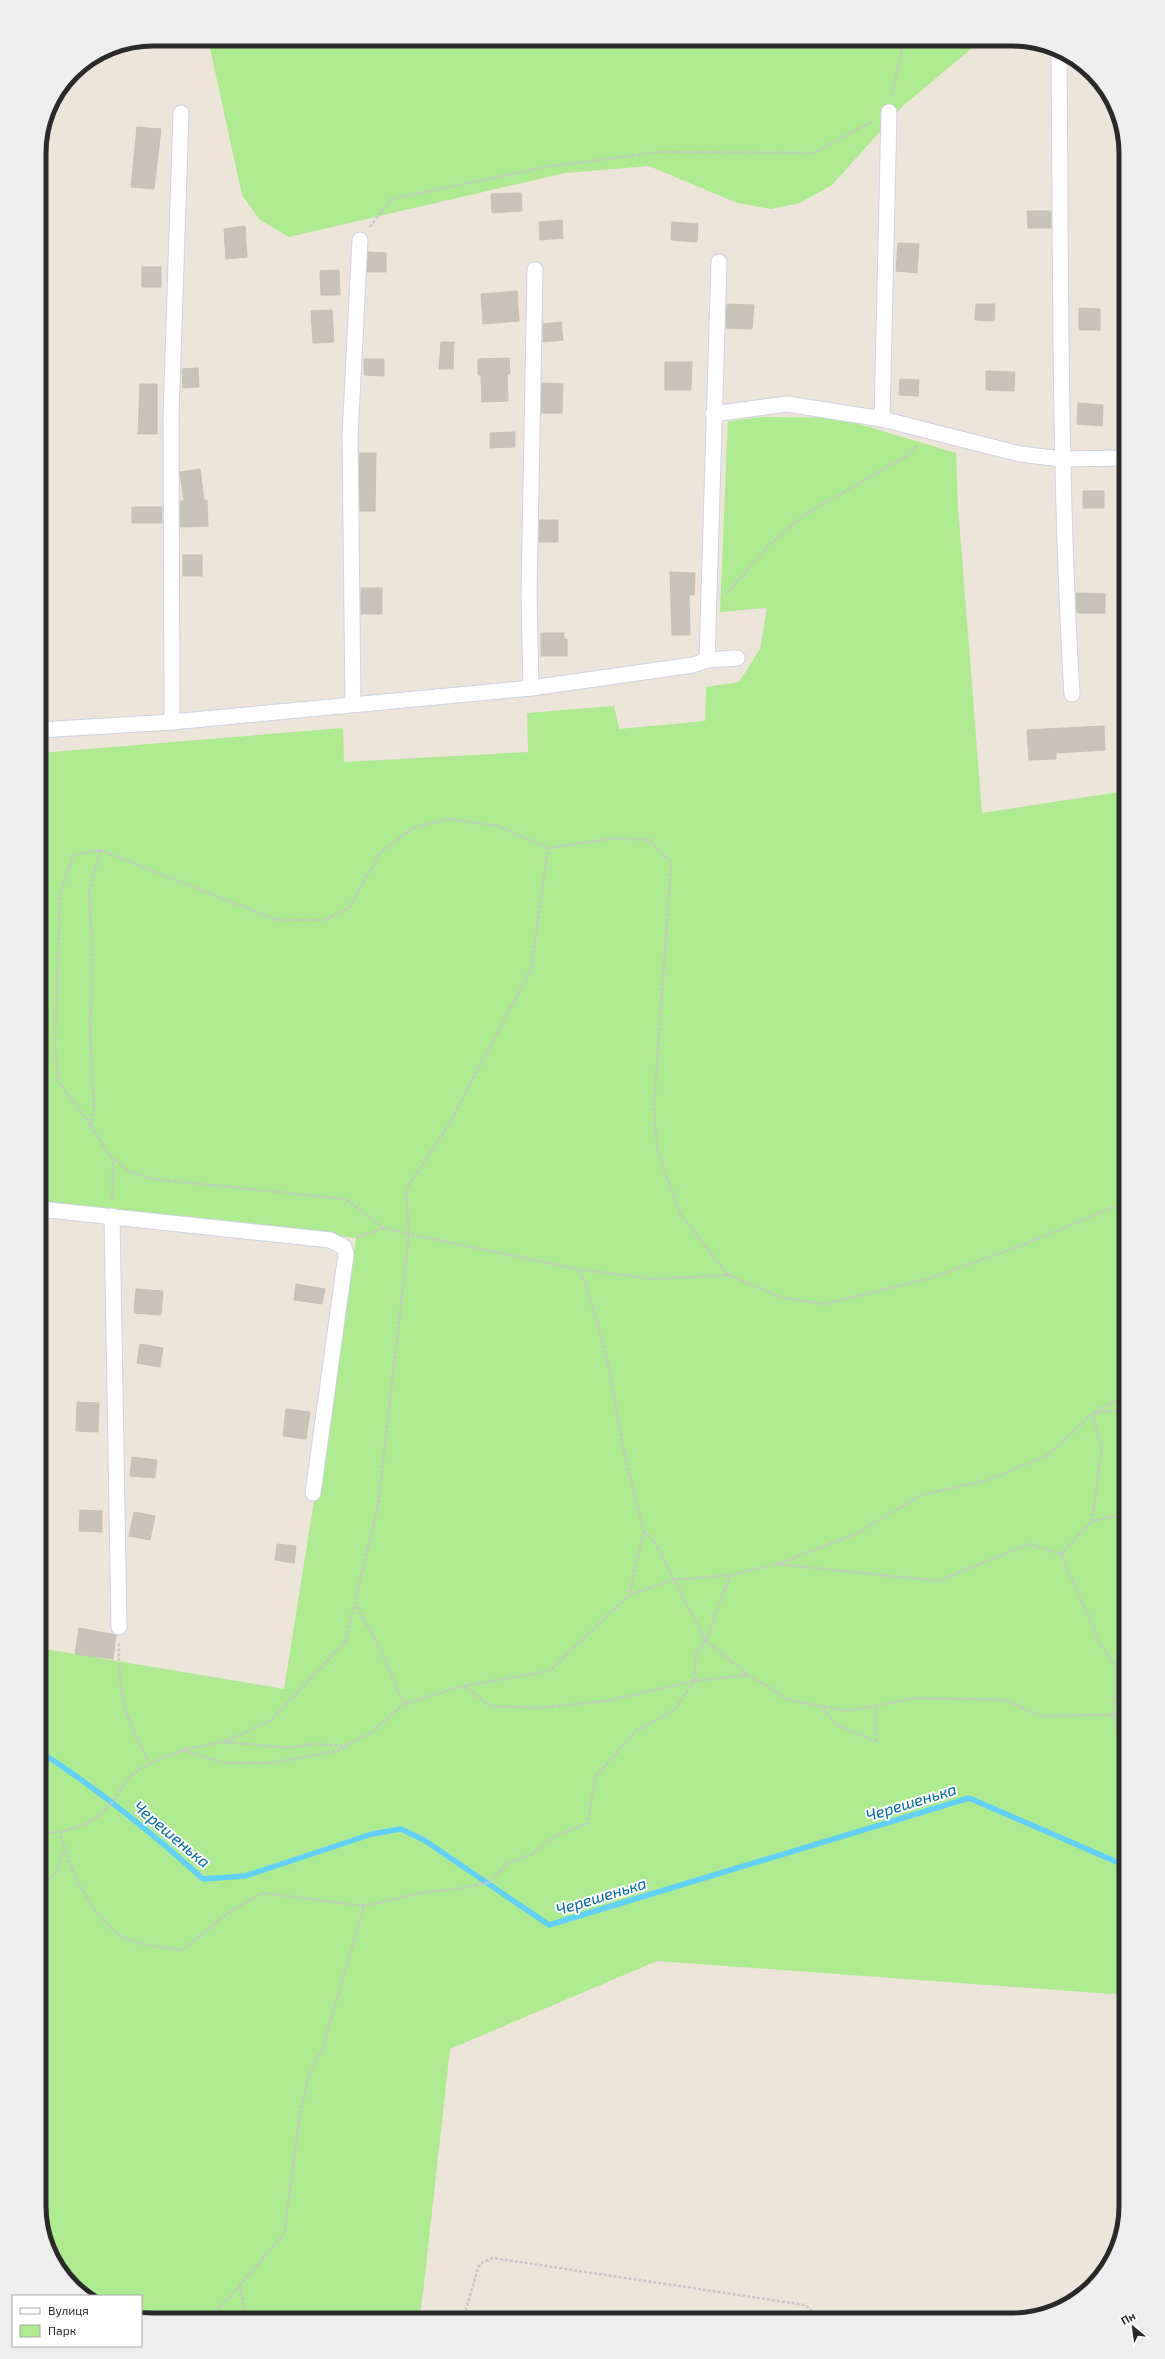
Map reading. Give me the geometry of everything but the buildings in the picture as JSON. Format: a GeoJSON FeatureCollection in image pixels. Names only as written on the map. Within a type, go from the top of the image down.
{"type":"FeatureCollection","features":[{"type":"Feature","properties":{"kind":"street"},"geometry":{"type":"LineString","coordinates":[[1059,57],[1062,459],[1066,595],[1072,694]]}},
{"type":"Feature","properties":{"kind":"street"},"geometry":{"type":"LineString","coordinates":[[882,419],[889,112]]}},
{"type":"Feature","properties":{"kind":"street"},"geometry":{"type":"LineString","coordinates":[[172,722],[171,416],[181,113]]}},
{"type":"Feature","properties":{"kind":"street"},"geometry":{"type":"LineString","coordinates":[[353,704],[350,436],[360,240]]}},
{"type":"Feature","properties":{"kind":"street"},"geometry":{"type":"LineString","coordinates":[[706,660],[719,262]]}},
{"type":"Feature","properties":{"kind":"street"},"geometry":{"type":"LineString","coordinates":[[531,688],[529,594],[536,270]]}},
{"type":"Feature","properties":{"kind":"street"},"geometry":{"type":"LineString","coordinates":[[713,414],[786,404],[882,419],[1020,454],[1062,459],[1119,458]]}},
{"type":"Feature","properties":{"kind":"street"},"geometry":{"type":"LineString","coordinates":[[46,730],[172,722],[531,688],[693,665],[706,660],[737,658]]}},
{"type":"Feature","properties":{"kind":"street"},"geometry":{"type":"LineString","coordinates":[[46,1210],[330,1240],[339,1243],[344,1247],[346,1254],[313,1493]]}},
{"type":"Feature","properties":{"kind":"street"},"geometry":{"type":"LineString","coordinates":[[112,1216],[119,1627]]}},
{"type":"Feature","properties":{"kind":"path"},"geometry":{"type":"LineString","coordinates":[[360,240],[391,199],[546,167],[660,152],[814,153],[889,112],[903,46]]}},
{"type":"Feature","properties":{"kind":"path"},"geometry":{"type":"LineString","coordinates":[[726,594],[766,548],[804,515],[905,457],[932,432]]}},
{"type":"Feature","properties":{"kind":"path"},"geometry":{"type":"LineString","coordinates":[[728,1275],[680,1214],[657,1149],[654,1108],[671,862],[650,840],[617,838],[548,848],[498,826],[449,819],[413,828],[380,853],[349,908],[325,920],[277,920],[100,850],[73,855],[60,894],[55,1045],[58,1081],[113,1158],[128,1171],[153,1179],[345,1199],[384,1228],[409,1234],[577,1269],[653,1279],[728,1275],[783,1298],[826,1304],[931,1278],[1025,1244],[1119,1205]]}},
{"type":"Feature","properties":{"kind":"path"},"geometry":{"type":"LineString","coordinates":[[46,1832],[60,1831],[85,1824],[99,1817],[111,1804],[128,1779],[150,1764],[182,1750],[230,1740],[271,1720],[345,1642],[378,1505],[409,1234],[406,1190],[448,1126],[531,969],[548,848]]}},
{"type":"Feature","properties":{"kind":"path"},"geometry":{"type":"LineString","coordinates":[[91,1126],[94,1107],[90,1028],[93,958],[89,893],[100,850]]}},
{"type":"Feature","properties":{"kind":"path"},"geometry":{"type":"LineString","coordinates":[[112,1216],[113,1158]]}},
{"type":"Feature","properties":{"kind":"path"},"geometry":{"type":"LineString","coordinates":[[339,1243],[384,1228]]}},
{"type":"Feature","properties":{"kind":"path"},"geometry":{"type":"LineString","coordinates":[[577,1269],[586,1284],[606,1354],[625,1456],[644,1531],[628,1595]]}},
{"type":"Feature","properties":{"kind":"path"},"geometry":{"type":"LineString","coordinates":[[182,1750],[224,1763],[271,1763],[337,1751],[372,1732],[404,1704],[463,1686],[549,1671],[628,1595],[673,1580],[730,1575],[777,1564],[858,1533],[921,1495],[988,1480],[1048,1455],[1092,1414],[1119,1399]]}},
{"type":"Feature","properties":{"kind":"path"},"geometry":{"type":"LineString","coordinates":[[1092,1414],[1119,1410]]}},
{"type":"Feature","properties":{"kind":"path"},"geometry":{"type":"LineString","coordinates":[[1092,1414],[1102,1447],[1092,1521]]}},
{"type":"Feature","properties":{"kind":"path"},"geometry":{"type":"LineString","coordinates":[[1061,1554],[1092,1521],[1119,1515]]}},
{"type":"Feature","properties":{"kind":"path"},"geometry":{"type":"LineString","coordinates":[[644,1531],[654,1540],[673,1580],[706,1641],[748,1675],[789,1700],[848,1711],[916,1698],[1004,1700],[1041,1716],[1114,1715],[1119,1711]]}},
{"type":"Feature","properties":{"kind":"path"},"geometry":{"type":"LineString","coordinates":[[777,1564],[938,1581],[1029,1544],[1061,1554],[1101,1645],[1116,1667],[1114,1715],[1119,1744]]}},
{"type":"Feature","properties":{"kind":"path"},"geometry":{"type":"LineString","coordinates":[[60,1831],[64,1852],[89,1901],[118,1934],[152,1946],[182,1950],[229,1912],[263,1893],[364,1906],[425,1892],[486,1884],[490,1882],[508,1863],[531,1855],[557,1835],[588,1822],[595,1777],[636,1731],[674,1710],[694,1681],[696,1652],[706,1641],[730,1575]]}},
{"type":"Feature","properties":{"kind":"path"},"geometry":{"type":"LineString","coordinates":[[355,1602],[382,1653],[404,1704]]}},
{"type":"Feature","properties":{"kind":"path"},"geometry":{"type":"LineString","coordinates":[[119,1627],[118,1677],[122,1702],[134,1735],[150,1764]]}},
{"type":"Feature","properties":{"kind":"path"},"geometry":{"type":"LineString","coordinates":[[463,1686],[490,1706],[536,1708],[606,1701],[694,1681],[748,1675]]}},
{"type":"Feature","properties":{"kind":"path"},"geometry":{"type":"LineString","coordinates":[[819,1705],[837,1725],[877,1742],[875,1722],[876,1706]]}},
{"type":"Feature","properties":{"kind":"path"},"geometry":{"type":"LineString","coordinates":[[220,1742],[289,1748],[313,1744],[345,1746]]}},
{"type":"Feature","properties":{"kind":"path"},"geometry":{"type":"LineString","coordinates":[[46,1881],[55,1874],[64,1852]]}},
{"type":"Feature","properties":{"kind":"path"},"geometry":{"type":"LineString","coordinates":[[214,2313],[284,2234],[300,2113],[305,2090],[309,2075],[322,2050],[364,1906]]}},
{"type":"Feature","properties":{"kind":"path"},"geometry":{"type":"LineString","coordinates":[[465,2313],[478,2268],[481,2263],[493,2258],[805,2305],[814,2313]]}},
{"type":"Feature","properties":{"kind":"path"},"geometry":{"type":"LineString","coordinates":[[240,2285],[245,2313]]}},
{"type":"Feature","properties":{"kind":"green space"},"geometry":{"type":"Polygon","coordinates":[[[210,46],[975,46],[903,106],[832,185],[800,203],[771,209],[737,203],[649,166],[565,173],[289,237],[260,220],[242,195],[210,46]]]}},
{"type":"Feature","properties":{"kind":"green space"},"geometry":{"type":"Polygon","coordinates":[[[762,417],[839,418],[956,453],[958,506],[982,813],[1119,792],[1119,1994],[657,1961],[450,2049],[421,2313],[142,2312],[142,2295],[94,2295],[77,2282],[60,2259],[54,2247],[48,2227],[46,2213],[46,1649],[284,1689],[356,1238],[46,1203],[46,752],[343,728],[344,762],[528,752],[527,713],[614,706],[619,729],[705,721],[706,687],[739,682],[760,649],[767,608],[720,612],[728,421],[762,417]]]}},
{"type":"Feature","properties":{"kind":"waterway","name":"Черешенька"},"geometry":{"type":"LineString","coordinates":[[46,1755],[82,1780],[124,1812],[203,1879],[245,1876],[372,1834],[401,1829],[424,1840],[549,1925],[969,1798],[1119,1863]]}}]}
